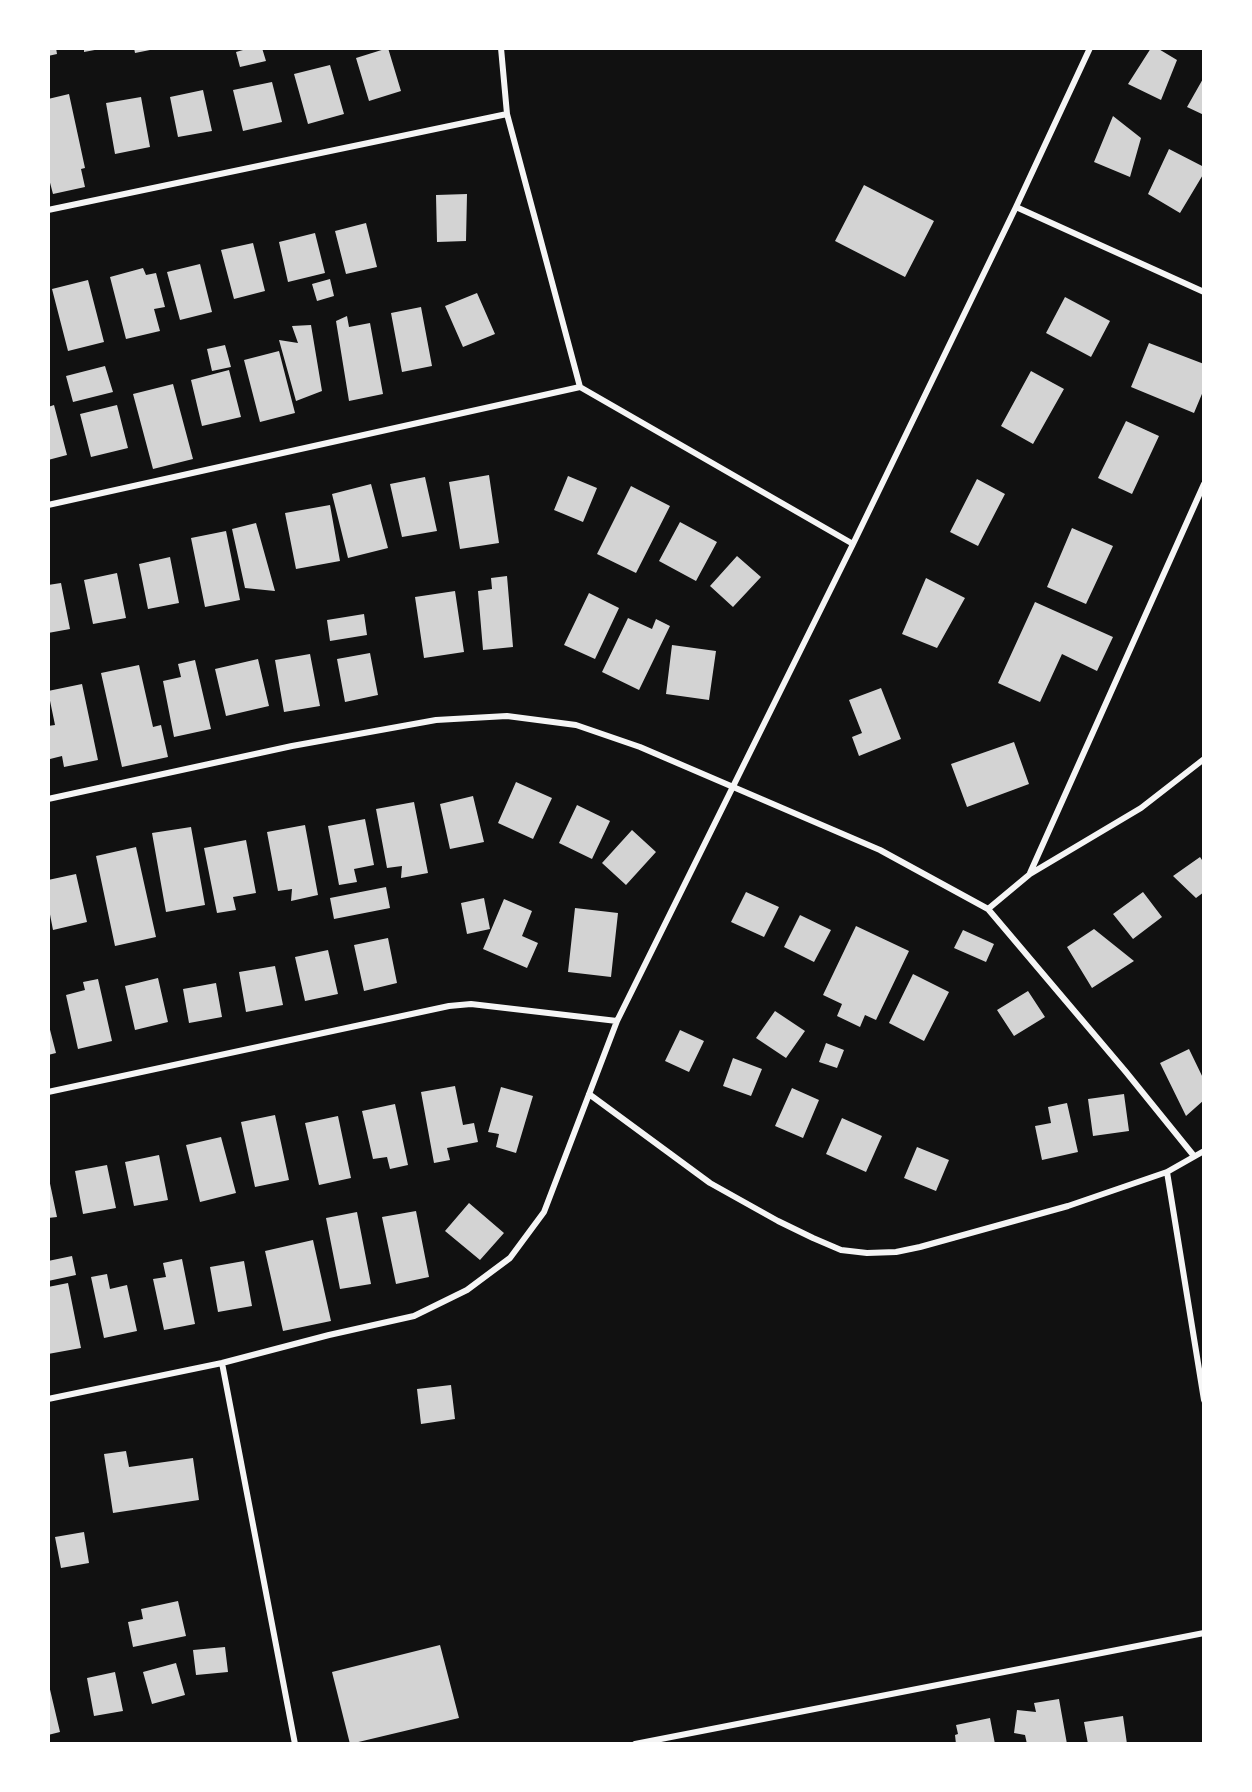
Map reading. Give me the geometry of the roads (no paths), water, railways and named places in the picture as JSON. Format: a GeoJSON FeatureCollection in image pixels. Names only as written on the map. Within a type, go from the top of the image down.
{"type":"FeatureCollection","features":[{"type":"Feature","properties":{"kind":"street"},"geometry":{"type":"LineString","coordinates":[[501,48],[507,114],[580,387]]}},
{"type":"Feature","properties":{"kind":"street"},"geometry":{"type":"LineString","coordinates":[[48,1399],[222,1363],[414,1316],[467,1290],[510,1258],[544,1212],[617,1021],[854,544],[1090,48]]}},
{"type":"Feature","properties":{"kind":"street"},"geometry":{"type":"LineString","coordinates":[[48,210],[507,114]]}},
{"type":"Feature","properties":{"kind":"street"},"geometry":{"type":"LineString","coordinates":[[1016,207],[1204,292]]}},
{"type":"Feature","properties":{"kind":"street"},"geometry":{"type":"LineString","coordinates":[[48,505],[580,387],[854,544]]}},
{"type":"Feature","properties":{"kind":"street"},"geometry":{"type":"LineString","coordinates":[[1030,873],[1204,484]]}},
{"type":"Feature","properties":{"kind":"street"},"geometry":{"type":"LineString","coordinates":[[48,799],[314,742],[436,720],[507,716],[576,725],[640,747],[880,850],[988,909],[1194,1156]]}},
{"type":"Feature","properties":{"kind":"street"},"geometry":{"type":"LineString","coordinates":[[988,909],[1030,873],[1141,808],[1204,759]]}},
{"type":"Feature","properties":{"kind":"street"},"geometry":{"type":"LineString","coordinates":[[48,1092],[449,1006],[471,1004],[617,1021]]}},
{"type":"Feature","properties":{"kind":"street"},"geometry":{"type":"LineString","coordinates":[[589,1094],[710,1183],[813,1238],[841,1250],[867,1253],[896,1252],[920,1247],[1068,1206],[1167,1172],[1204,1151]]}},
{"type":"Feature","properties":{"kind":"street"},"geometry":{"type":"LineString","coordinates":[[1167,1172],[1204,1400]]}},
{"type":"Feature","properties":{"kind":"street"},"geometry":{"type":"LineString","coordinates":[[222,1363],[295,1744]]}},
{"type":"Feature","properties":{"kind":"street"},"geometry":{"type":"LineString","coordinates":[[635,1744],[1204,1633]]}}]}
